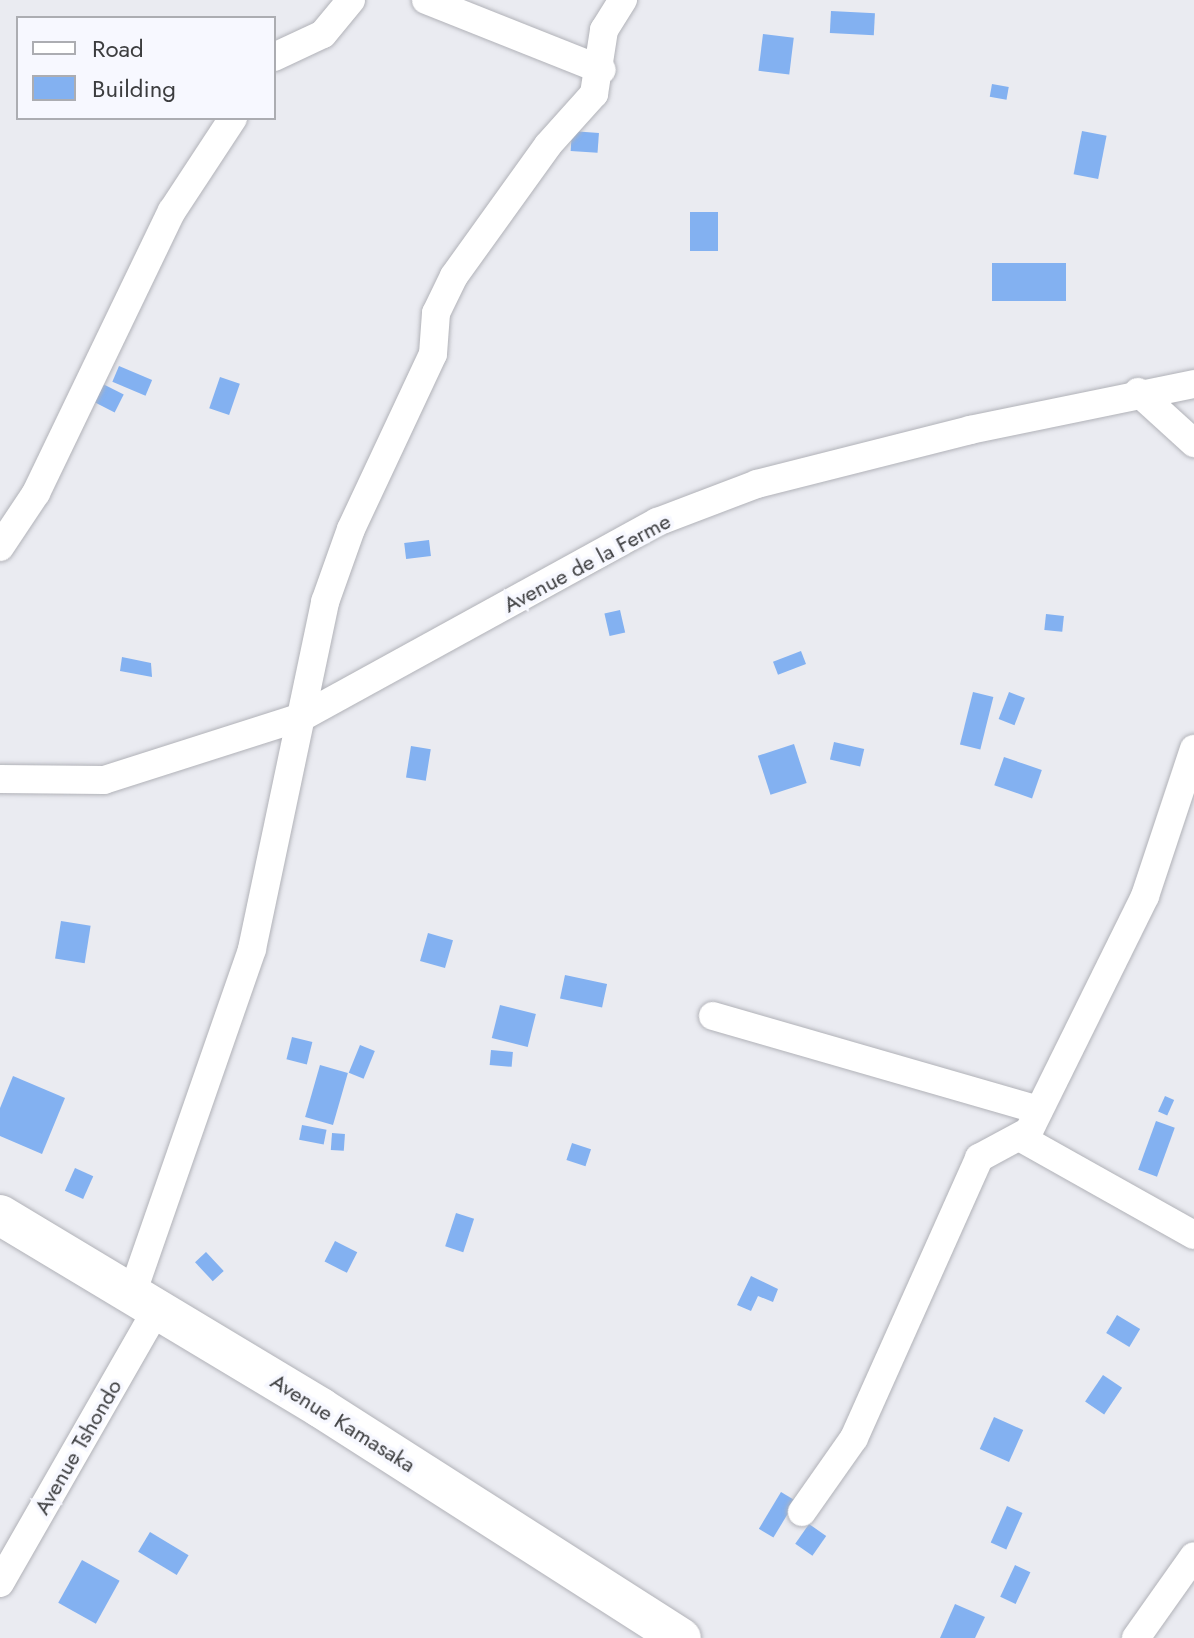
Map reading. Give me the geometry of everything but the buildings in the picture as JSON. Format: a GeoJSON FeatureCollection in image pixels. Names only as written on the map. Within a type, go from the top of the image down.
{"type":"FeatureCollection","features":[{"type":"Feature","properties":{"kind":"street"},"geometry":{"type":"LineString","coordinates":[[276,56],[323,34],[351,0]]}},
{"type":"Feature","properties":{"kind":"street"},"geometry":{"type":"LineString","coordinates":[[426,0],[602,70],[604,30],[623,0]]}},
{"type":"Feature","properties":{"kind":"street","name":"Avenue Tshondo"},"geometry":{"type":"LineString","coordinates":[[0,1583],[144,1304],[252,949],[325,602],[351,529],[433,354],[436,313],[454,276],[548,145],[594,94],[602,70]]}},
{"type":"Feature","properties":{"kind":"street"},"geometry":{"type":"LineString","coordinates":[[0,547],[36,493],[172,211],[232,120]]}},
{"type":"Feature","properties":{"kind":"street","name":"Avenue de la Ferme"},"geometry":{"type":"LineString","coordinates":[[0,779],[104,780],[302,717],[657,522],[705,503],[847,459],[1138,392],[1194,384]]}},
{"type":"Feature","properties":{"kind":"street"},"geometry":{"type":"LineString","coordinates":[[1138,392],[1194,443]]}},
{"type":"Feature","properties":{"kind":"street"},"geometry":{"type":"LineString","coordinates":[[802,1512],[854,1438],[979,1158],[1021,1138],[1039,1110],[1145,896],[1194,749]]}},
{"type":"Feature","properties":{"kind":"street"},"geometry":{"type":"LineString","coordinates":[[713,1016],[1039,1110]]}},
{"type":"Feature","properties":{"kind":"street"},"geometry":{"type":"LineString","coordinates":[[1021,1138],[1194,1235]]}},
{"type":"Feature","properties":{"kind":"street","name":"Avenue Kamasaka"},"geometry":{"type":"LineString","coordinates":[[0,1215],[321,1408],[681,1638]]}},
{"type":"Feature","properties":{"kind":"street"},"geometry":{"type":"LineString","coordinates":[[1136,1638],[1194,1556]]}}]}
